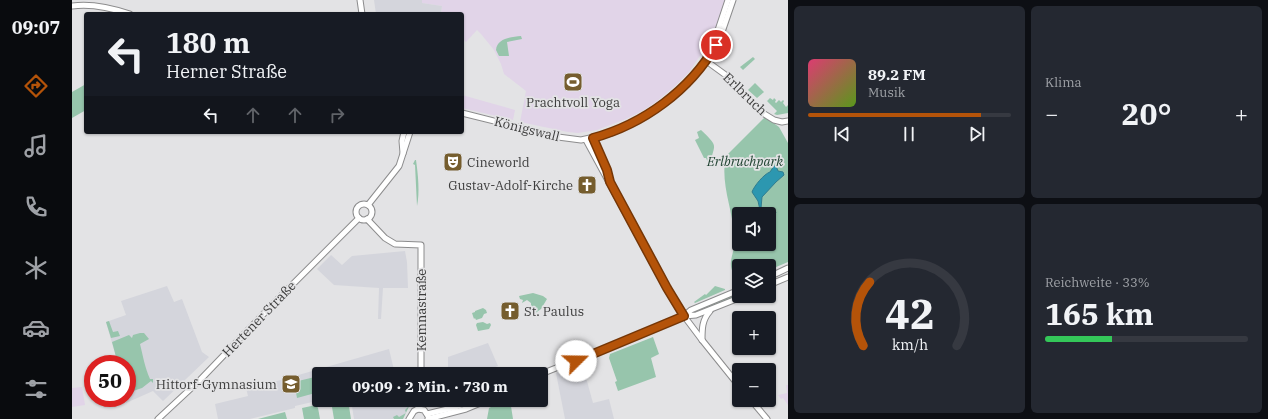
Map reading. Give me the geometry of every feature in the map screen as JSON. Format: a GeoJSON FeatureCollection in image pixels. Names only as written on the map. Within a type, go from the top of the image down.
{"type":"FeatureCollection","features":[{"type":"Feature","properties":{"kind":"main road"},"geometry":{"type":"LineString","coordinates":[[360,0],[362,12]]}},
{"type":"Feature","properties":{"kind":"main road"},"geometry":{"type":"LineString","coordinates":[[705,60],[718,30],[728,0]]}},
{"type":"Feature","properties":{"kind":"main road"},"geometry":{"type":"LineString","coordinates":[[705,60],[716,45],[733,0]]}},
{"type":"Feature","properties":{"kind":"main road"},"geometry":{"type":"LineString","coordinates":[[72,6],[93,5],[124,12]]}},
{"type":"Feature","properties":{"kind":"main road","name":"Erlbruch"},"geometry":{"type":"LineString","coordinates":[[705,60],[727,76],[761,112],[774,120],[782,122],[788,121]]}},
{"type":"Feature","properties":{"kind":"main road","name":"Königswall"},"geometry":{"type":"LineString","coordinates":[[464,114],[558,137],[586,140],[617,130],[656,108],[682,88],[705,60]]}},
{"type":"Feature","properties":{"kind":"main road"},"geometry":{"type":"LineString","coordinates":[[403,156],[402,140],[404,134]]}},
{"type":"Feature","properties":{"kind":"main road","name":"Hertener Straße"},"geometry":{"type":"LineString","coordinates":[[158,419],[200,380],[274,302],[359,218],[356,213],[357,208],[363,204],[368,205],[395,170],[403,156],[409,134]]}},
{"type":"Feature","properties":{"kind":"main road"},"geometry":{"type":"LineString","coordinates":[[593,138],[607,170],[610,182]]}},
{"type":"Feature","properties":{"kind":"main road"},"geometry":{"type":"LineString","coordinates":[[586,140],[667,288],[684,316],[732,377]]}},
{"type":"Feature","properties":{"kind":"main road"},"geometry":{"type":"LineString","coordinates":[[359,218],[362,220],[368,219],[372,213],[368,205]]}},
{"type":"Feature","properties":{"kind":"main road","name":"Kemnastraße"},"geometry":{"type":"LineString","coordinates":[[368,219],[385,238],[395,244],[421,245],[421,367]]}},
{"type":"Feature","properties":{"kind":"main road"},"geometry":{"type":"LineString","coordinates":[[776,274],[788,268]]}},
{"type":"Feature","properties":{"kind":"main road"},"geometry":{"type":"LineString","coordinates":[[776,282],[788,277]]}},
{"type":"Feature","properties":{"kind":"main road"},"geometry":{"type":"LineString","coordinates":[[548,371],[684,316],[691,310],[732,293]]}},
{"type":"Feature","properties":{"kind":"main road"},"geometry":{"type":"LineString","coordinates":[[684,316],[696,316],[732,301]]}},
{"type":"Feature","properties":{"kind":"main road"},"geometry":{"type":"LineString","coordinates":[[702,340],[702,326],[705,317],[712,309]]}},
{"type":"Feature","properties":{"kind":"main road"},"geometry":{"type":"LineString","coordinates":[[428,417],[456,407]]}},
{"type":"Feature","properties":{"kind":"main road"},"geometry":{"type":"LineString","coordinates":[[428,417],[469,407]]}},
{"type":"Feature","properties":{"kind":"main road"},"geometry":{"type":"LineString","coordinates":[[757,407],[767,419]]}},
{"type":"Feature","properties":{"kind":"main road"},"geometry":{"type":"LineString","coordinates":[[409,419],[414,411],[418,409],[424,410],[428,417]]}},
{"type":"Feature","properties":{"kind":"shaded area"},"geometry":{"type":"Polygon","coordinates":[[[374,0],[422,0],[422,3],[442,6],[441,12],[376,12],[374,0]]]}},
{"type":"Feature","properties":{"kind":"shaded area"},"geometry":{"type":"Polygon","coordinates":[[[422,0],[727,0],[712,38],[689,72],[675,86],[656,102],[626,119],[597,130],[578,133],[520,122],[526,91],[504,74],[494,50],[477,30],[466,42],[464,40],[464,12],[441,12],[442,6],[422,3],[422,0]]]}},
{"type":"Feature","properties":{"kind":"shaded area"},"geometry":{"type":"Polygon","coordinates":[[[464,96],[515,110],[513,120],[464,108],[464,96]]]}},
{"type":"Feature","properties":{"kind":"shaded area"},"geometry":{"type":"Polygon","coordinates":[[[405,251],[408,288],[383,288],[381,319],[378,319],[379,288],[334,285],[317,269],[331,255],[342,265],[352,256],[405,251]]]}},
{"type":"Feature","properties":{"kind":"shaded area"},"geometry":{"type":"Polygon","coordinates":[[[167,286],[174,302],[182,299],[202,352],[209,357],[163,401],[153,391],[136,399],[136,355],[115,355],[106,322],[126,315],[121,301],[167,286]]]}},
{"type":"Feature","properties":{"kind":"shaded area"},"geometry":{"type":"Polygon","coordinates":[[[488,343],[498,366],[448,367],[448,357],[488,343]]]}},
{"type":"Feature","properties":{"kind":"shaded area","name":"Hittorf-Gymnasium"},"geometry":{"type":"Polygon","coordinates":[[[389,349],[393,367],[326,367],[389,349]]]}},
{"type":"Feature","properties":{"kind":"shaded area"},"geometry":{"type":"Polygon","coordinates":[[[582,363],[593,403],[609,399],[614,419],[565,419],[556,373],[582,363]]]}},
{"type":"Feature","properties":{"kind":"shaded area","name":"Hittorf-Gymnasium"},"geometry":{"type":"Polygon","coordinates":[[[312,371],[312,402],[295,406],[295,408],[250,419],[218,419],[215,404],[248,396],[246,388],[312,371]]]}},
{"type":"Feature","properties":{"kind":"shaded area"},"geometry":{"type":"Polygon","coordinates":[[[786,385],[788,385],[788,405],[783,398],[781,399],[778,395],[787,393],[786,385]]]}},
{"type":"Feature","properties":{"kind":"shaded area"},"geometry":{"type":"Polygon","coordinates":[[[82,387],[84,405],[72,407],[72,388],[82,387]]]}},
{"type":"Feature","properties":{"kind":"shaded area"},"geometry":{"type":"Polygon","coordinates":[[[352,407],[409,407],[403,419],[354,419],[352,407]]]}},
{"type":"Feature","properties":{"kind":"green space"},"geometry":{"type":"Polygon","coordinates":[[[521,36],[522,39],[507,42],[509,56],[499,56],[496,50],[499,43],[506,39],[521,36]]]}},
{"type":"Feature","properties":{"kind":"green space"},"geometry":{"type":"Polygon","coordinates":[[[753,57],[755,59],[743,70],[740,67],[753,57]]]}},
{"type":"Feature","properties":{"kind":"green space"},"geometry":{"type":"Polygon","coordinates":[[[755,83],[764,92],[757,98],[748,90],[755,83]]]}},
{"type":"Feature","properties":{"kind":"green space"},"geometry":{"type":"Polygon","coordinates":[[[84,85],[84,111],[72,118],[72,92],[84,85]]]}},
{"type":"Feature","properties":{"kind":"green space"},"geometry":{"type":"Polygon","coordinates":[[[770,98],[773,100],[774,98],[776,103],[779,100],[781,102],[783,100],[786,107],[788,105],[788,113],[777,115],[774,114],[777,111],[767,101],[770,98]]]}},
{"type":"Feature","properties":{"kind":"green space","name":"Erlbruchpark"},"geometry":{"type":"Polygon","coordinates":[[[765,117],[779,127],[788,143],[788,262],[776,267],[776,259],[732,259],[732,270],[731,264],[733,251],[776,251],[776,207],[732,207],[732,219],[725,185],[726,156],[765,117]]]}},
{"type":"Feature","properties":{"kind":"green space"},"geometry":{"type":"Polygon","coordinates":[[[701,130],[711,140],[714,147],[710,167],[695,140],[699,138],[697,132],[701,130]]]}},
{"type":"Feature","properties":{"kind":"green space"},"geometry":{"type":"Polygon","coordinates":[[[415,160],[418,183],[417,206],[415,165],[413,164],[415,160]]]}},
{"type":"Feature","properties":{"kind":"green space"},"geometry":{"type":"Polygon","coordinates":[[[715,286],[725,290],[695,303],[694,302],[705,294],[706,295],[715,286]]]}},
{"type":"Feature","properties":{"kind":"green space"},"geometry":{"type":"Polygon","coordinates":[[[533,293],[547,299],[541,309],[534,314],[531,303],[527,300],[522,303],[523,300],[520,299],[519,296],[533,293]]]}},
{"type":"Feature","properties":{"kind":"green space"},"geometry":{"type":"Polygon","coordinates":[[[732,296],[732,298],[696,313],[695,311],[732,296]]]}},
{"type":"Feature","properties":{"kind":"green space"},"geometry":{"type":"Polygon","coordinates":[[[483,308],[487,313],[484,314],[482,318],[476,320],[475,318],[474,319],[472,313],[483,308]]]}},
{"type":"Feature","properties":{"kind":"green space"},"geometry":{"type":"Polygon","coordinates":[[[109,321],[113,332],[118,331],[120,336],[111,338],[106,322],[109,321]]]}},
{"type":"Feature","properties":{"kind":"green space"},"geometry":{"type":"Polygon","coordinates":[[[483,322],[487,324],[490,323],[491,325],[489,329],[478,331],[476,325],[477,323],[483,322]]]}},
{"type":"Feature","properties":{"kind":"green space"},"geometry":{"type":"Polygon","coordinates":[[[144,333],[149,339],[140,344],[147,371],[150,379],[153,379],[153,383],[151,381],[142,388],[136,390],[136,355],[116,355],[112,342],[129,335],[132,338],[133,335],[144,333]]]}},
{"type":"Feature","properties":{"kind":"green space"},"geometry":{"type":"Polygon","coordinates":[[[653,337],[659,354],[651,358],[656,377],[618,391],[615,382],[617,381],[609,358],[610,354],[653,337]]]}},
{"type":"Feature","properties":{"kind":"green space"},"geometry":{"type":"Polygon","coordinates":[[[312,378],[312,394],[297,398],[294,382],[312,378]]]}},
{"type":"Feature","properties":{"kind":"green space"},"geometry":{"type":"Polygon","coordinates":[[[312,406],[317,407],[320,419],[304,419],[302,408],[312,406]]]}},
{"type":"Feature","properties":{"kind":"green space"},"geometry":{"type":"Polygon","coordinates":[[[332,407],[349,407],[351,419],[334,419],[332,407]]]}},
{"type":"Feature","properties":{"kind":"green space"},"geometry":{"type":"Polygon","coordinates":[[[511,407],[513,419],[487,419],[489,408],[511,407]]]}},
{"type":"Feature","properties":{"kind":"green space"},"geometry":{"type":"Polygon","coordinates":[[[285,412],[287,419],[258,419],[285,412]]]}},
{"type":"Feature","properties":{"kind":"green space"},"geometry":{"type":"Polygon","coordinates":[[[406,413],[403,419],[394,419],[393,417],[397,415],[399,417],[406,413]]]}},
{"type":"Feature","properties":{"kind":"water"},"geometry":{"type":"Polygon","coordinates":[[[774,166],[776,166],[778,171],[783,172],[784,175],[762,197],[761,207],[759,207],[758,201],[752,192],[760,180],[770,172],[774,166]]]}},
{"type":"Feature","properties":{"kind":"place","name":"Prachtvoll Yoga"},"geometry":{"type":"Point","coordinates":[573,82]}},
{"type":"Feature","properties":{"kind":"place","name":"Cineworld"},"geometry":{"type":"Point","coordinates":[453,162]}},
{"type":"Feature","properties":{"kind":"place","name":"Gustav-Adolf-Kirche"},"geometry":{"type":"Point","coordinates":[587,185]}},
{"type":"Feature","properties":{"kind":"place","name":"St. Paulus"},"geometry":{"type":"Point","coordinates":[510,311]}},
{"type":"Feature","properties":{"kind":"place","name":"Hittorf-Gymnasium"},"geometry":{"type":"Point","coordinates":[291,384]}},
{"type":"Feature","properties":{"kind":"route"},"geometry":{"type":"LineString","coordinates":[[576,361],[684,316],[636,232],[610,182],[607,170],[593,138],[612,133],[645,116],[663,104],[689,81],[713,51],[716,45]]}}]}
